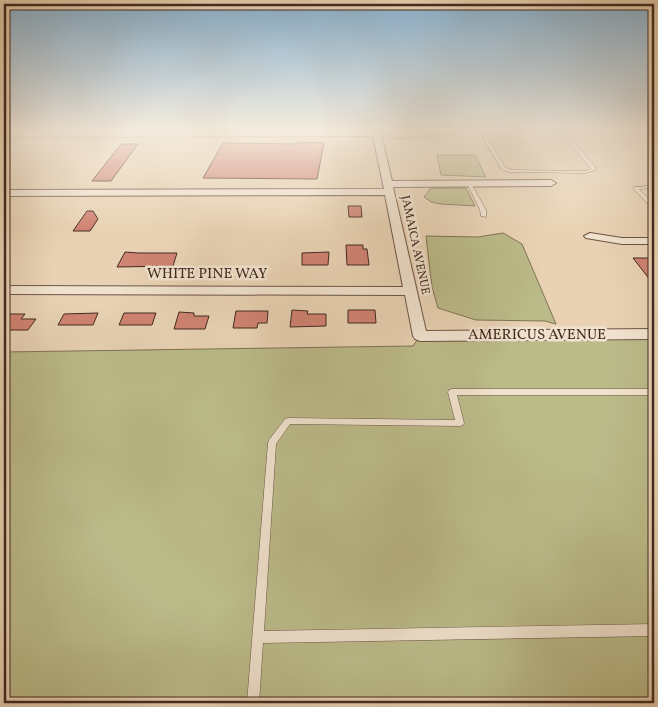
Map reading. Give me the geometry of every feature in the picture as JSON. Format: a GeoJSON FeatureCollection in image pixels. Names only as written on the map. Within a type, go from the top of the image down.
{"type":"FeatureCollection","features":[{"type":"Feature","properties":{"kind":"street","name":"JAMAICA AVENUE"},"geometry":{"type":"LineString","coordinates":[[383,163],[420,336]]}},
{"type":"Feature","properties":{"kind":"street"},"geometry":{"type":"LineString","coordinates":[[4,194],[388,188],[470,183],[551,183]]}},
{"type":"Feature","properties":{"kind":"street"},"geometry":{"type":"LineString","coordinates":[[590,236],[622,241],[654,241]]}},
{"type":"Feature","properties":{"kind":"street","name":"WHITE PINE WAY"},"geometry":{"type":"LineString","coordinates":[[4,290],[410,290]]}},
{"type":"Feature","properties":{"kind":"street","name":"AMERICUS AVENUE"},"geometry":{"type":"LineString","coordinates":[[420,336],[654,334]]}},
{"type":"Feature","properties":{"kind":"lane"},"geometry":{"type":"LineString","coordinates":[[500,163],[503,168],[511,171],[585,172],[594,170],[590,163]]}},
{"type":"Feature","properties":{"kind":"lane"},"geometry":{"type":"LineString","coordinates":[[470,183],[484,216]]}},
{"type":"Feature","properties":{"kind":"lane"},"geometry":{"type":"LineString","coordinates":[[654,187],[635,188],[654,207]]}},
{"type":"Feature","properties":{"kind":"lane"},"geometry":{"type":"LineString","coordinates":[[253,703],[272,443],[288,421],[460,423],[452,392],[654,392]]}},
{"type":"Feature","properties":{"kind":"lane"},"geometry":{"type":"LineString","coordinates":[[258,637],[654,630]]}},
{"type":"Feature","properties":{"kind":"shaded area"},"geometry":{"type":"Polygon","coordinates":[[[439,163],[479,163],[486,177],[441,175],[439,163]]]}},
{"type":"Feature","properties":{"kind":"shaded area"},"geometry":{"type":"Polygon","coordinates":[[[431,188],[466,188],[475,206],[431,202],[424,197],[431,188]]]}},
{"type":"Feature","properties":{"kind":"shaded area"},"geometry":{"type":"Polygon","coordinates":[[[503,233],[522,244],[556,324],[545,321],[476,320],[438,308],[432,287],[426,236],[478,237],[503,233]]]}},
{"type":"Feature","properties":{"kind":"shaded area"},"geometry":{"type":"Polygon","coordinates":[[[654,334],[654,703],[4,703],[4,352],[413,346],[420,336],[654,334]]]}},
{"type":"Feature","properties":{"kind":"building"},"geometry":{"type":"Polygon","coordinates":[[[106,163],[124,163],[111,181],[92,181],[106,163]]]}},
{"type":"Feature","properties":{"kind":"building"},"geometry":{"type":"Polygon","coordinates":[[[212,163],[320,163],[317,179],[203,178],[212,163]]]}},
{"type":"Feature","properties":{"kind":"building"},"geometry":{"type":"Polygon","coordinates":[[[348,206],[361,206],[362,217],[349,217],[348,206]]]}},
{"type":"Feature","properties":{"kind":"building"},"geometry":{"type":"Polygon","coordinates":[[[87,211],[93,211],[98,219],[90,231],[73,231],[87,211]]]}},
{"type":"Feature","properties":{"kind":"building"},"geometry":{"type":"Polygon","coordinates":[[[346,245],[363,245],[363,249],[367,249],[369,265],[347,265],[346,245]]]}},
{"type":"Feature","properties":{"kind":"building"},"geometry":{"type":"Polygon","coordinates":[[[125,252],[177,253],[173,266],[117,267],[125,252]]]}},
{"type":"Feature","properties":{"kind":"building"},"geometry":{"type":"Polygon","coordinates":[[[329,252],[328,265],[302,265],[302,253],[329,252]]]}},
{"type":"Feature","properties":{"kind":"building"},"geometry":{"type":"Polygon","coordinates":[[[633,258],[654,258],[654,285],[633,258]]]}},
{"type":"Feature","properties":{"kind":"building"},"geometry":{"type":"Polygon","coordinates":[[[292,310],[308,311],[307,314],[326,314],[326,326],[290,327],[292,310]]]}},
{"type":"Feature","properties":{"kind":"building"},"geometry":{"type":"Polygon","coordinates":[[[348,310],[375,310],[376,323],[348,323],[348,310]]]}},
{"type":"Feature","properties":{"kind":"building"},"geometry":{"type":"Polygon","coordinates":[[[236,311],[268,311],[267,323],[258,323],[257,328],[233,328],[236,311]]]}},
{"type":"Feature","properties":{"kind":"building"},"geometry":{"type":"Polygon","coordinates":[[[179,312],[194,313],[194,316],[209,316],[205,329],[174,329],[179,312]]]}},
{"type":"Feature","properties":{"kind":"building"},"geometry":{"type":"Polygon","coordinates":[[[98,313],[93,325],[58,325],[64,314],[98,313]]]}},
{"type":"Feature","properties":{"kind":"building"},"geometry":{"type":"Polygon","coordinates":[[[124,313],[156,313],[152,325],[119,325],[124,313]]]}},
{"type":"Feature","properties":{"kind":"building"},"geometry":{"type":"Polygon","coordinates":[[[10,314],[25,314],[21,319],[36,319],[28,330],[4,330],[4,322],[10,314]]]}}]}
